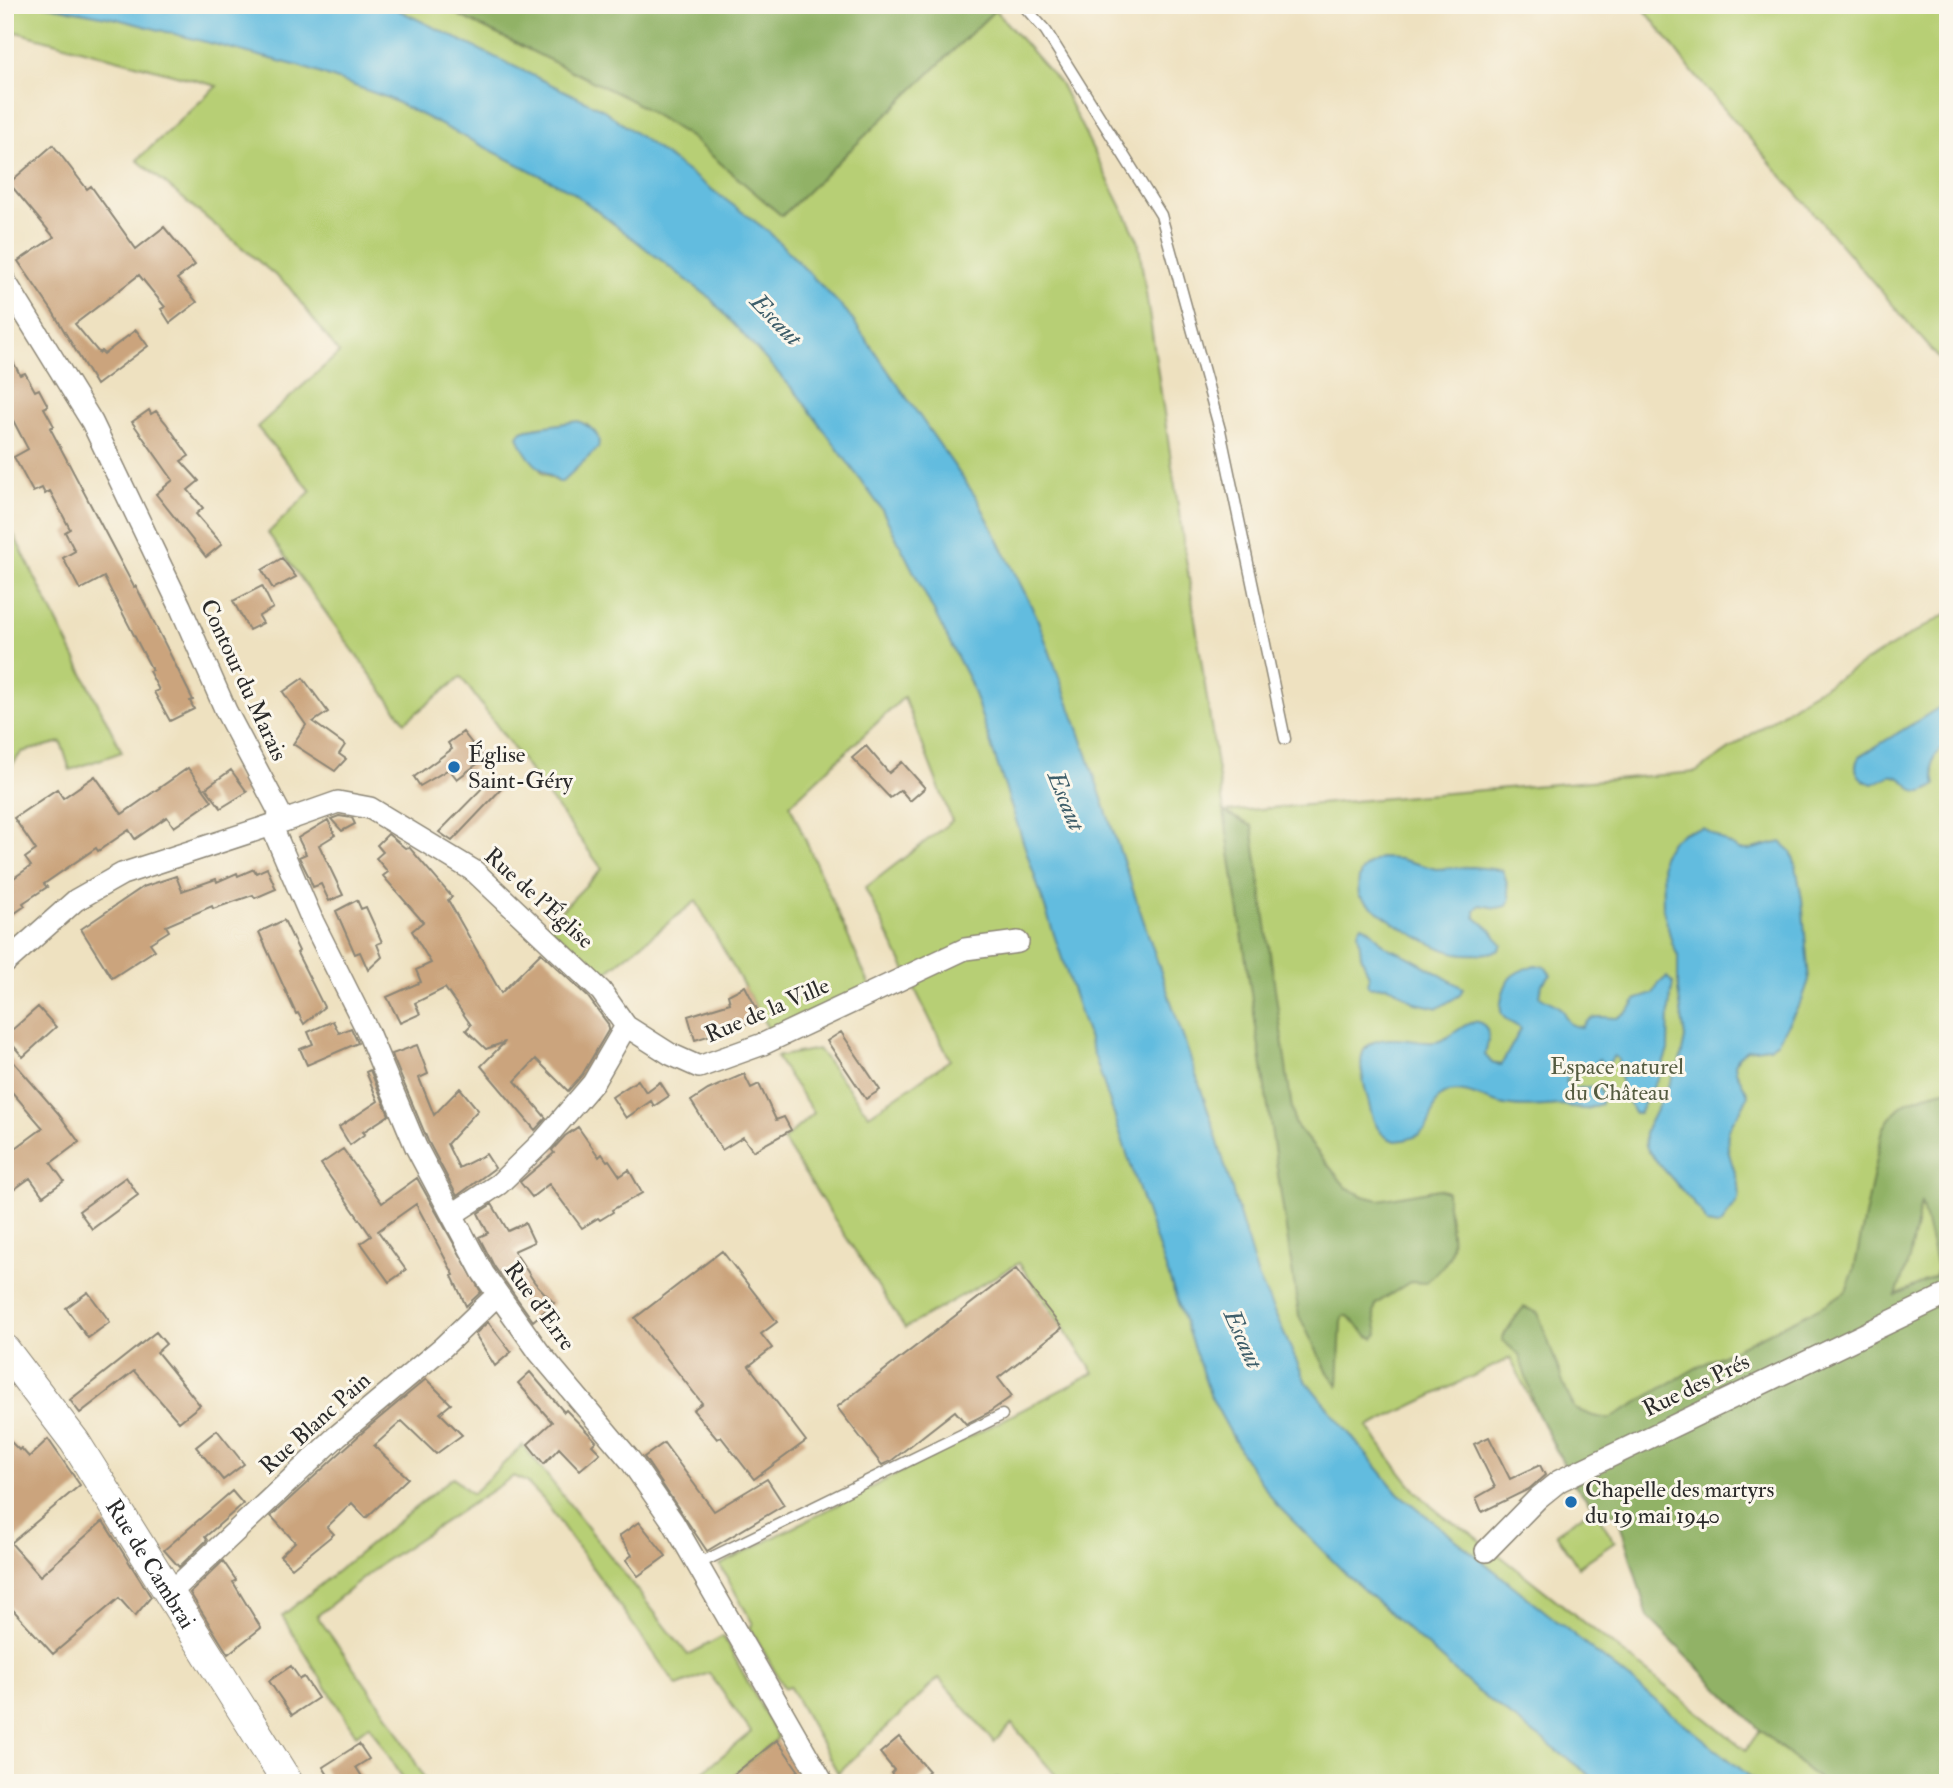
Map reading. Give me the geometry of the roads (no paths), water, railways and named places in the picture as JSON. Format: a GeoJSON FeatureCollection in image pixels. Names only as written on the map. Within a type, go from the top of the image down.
{"type":"FeatureCollection","features":[{"type":"Feature","properties":{"kind":"street","name":"Contour du Marais"},"geometry":{"type":"LineString","coordinates":[[5,281],[92,422],[180,606],[278,824]]}},
{"type":"Feature","properties":{"kind":"street","name":"Rue de l'Église"},"geometry":{"type":"LineString","coordinates":[[278,824],[338,802],[370,808],[474,871],[601,991],[626,1026]]}},
{"type":"Feature","properties":{"kind":"street"},"geometry":{"type":"LineString","coordinates":[[5,963],[76,900],[122,874],[278,824]]}},
{"type":"Feature","properties":{"kind":"street","name":"Rue d'Erre"},"geometry":{"type":"LineString","coordinates":[[278,824],[313,922],[367,1030],[416,1147],[497,1295],[539,1352],[629,1460],[673,1522],[823,1783]]}},
{"type":"Feature","properties":{"kind":"street","name":"Rue de la Ville"},"geometry":{"type":"LineString","coordinates":[[626,1026],[670,1054],[699,1068],[763,1044],[965,949],[1018,942]]}},
{"type":"Feature","properties":{"kind":"street"},"geometry":{"type":"LineString","coordinates":[[453,1214],[499,1184],[544,1140],[593,1083],[626,1026]]}},
{"type":"Feature","properties":{"kind":"street","name":"Rue des Prés"},"geometry":{"type":"LineString","coordinates":[[1486,1551],[1538,1498],[1559,1481],[1948,1294]]}},
{"type":"Feature","properties":{"kind":"street","name":"Rue Blanc Pain"},"geometry":{"type":"LineString","coordinates":[[170,1593],[337,1436],[443,1346],[497,1295]]}},
{"type":"Feature","properties":{"kind":"street","name":"Rue de Cambrai"},"geometry":{"type":"LineString","coordinates":[[5,1350],[75,1442],[288,1783]]}},
{"type":"Feature","properties":{"kind":"lane"},"geometry":{"type":"LineString","coordinates":[[1023,5],[1046,31],[1161,215],[1220,430],[1285,739]]}},
{"type":"Feature","properties":{"kind":"lane"},"geometry":{"type":"LineString","coordinates":[[698,1564],[1002,1415]]}},
{"type":"Feature","properties":{"kind":"water","name":"Escaut"},"geometry":{"type":"Polygon","coordinates":[[[43,5],[388,5],[604,110],[768,231],[847,312],[978,500],[1036,615],[1079,731],[1212,1122],[1257,1274],[1305,1380],[1398,1493],[1758,1783],[1600,1783],[1476,1690],[1348,1576],[1276,1504],[1242,1454],[1211,1397],[1150,1223],[970,682],[881,508],[798,395],[710,298],[571,191],[388,98],[302,67],[117,19],[43,5]]]}},
{"type":"Feature","properties":{"kind":"water"},"geometry":{"type":"Polygon","coordinates":[[[578,421],[597,435],[598,448],[559,482],[534,463],[518,436],[528,429],[578,421]]]}},
{"type":"Feature","properties":{"kind":"water"},"geometry":{"type":"Polygon","coordinates":[[[1948,702],[1948,744],[1933,762],[1936,785],[1916,792],[1895,776],[1886,777],[1873,784],[1861,778],[1856,770],[1859,757],[1948,702]]]}},
{"type":"Feature","properties":{"kind":"water"},"geometry":{"type":"Polygon","coordinates":[[[1703,828],[1739,850],[1781,842],[1791,851],[1802,899],[1809,980],[1802,1000],[1778,1041],[1769,1047],[1747,1050],[1739,1056],[1735,1065],[1748,1094],[1732,1123],[1727,1142],[1739,1191],[1735,1205],[1717,1226],[1707,1224],[1702,1213],[1651,1154],[1645,1139],[1645,1132],[1680,1062],[1685,1038],[1678,991],[1678,956],[1663,909],[1662,856],[1671,841],[1685,832],[1703,828]]]}},
{"type":"Feature","properties":{"kind":"water"},"geometry":{"type":"Polygon","coordinates":[[[1380,858],[1400,859],[1436,869],[1472,867],[1502,870],[1510,898],[1507,906],[1497,908],[1480,905],[1475,910],[1475,917],[1493,932],[1502,945],[1498,951],[1470,954],[1443,949],[1410,932],[1359,896],[1358,882],[1361,872],[1368,864],[1380,858]]]}},
{"type":"Feature","properties":{"kind":"water"},"geometry":{"type":"Polygon","coordinates":[[[1362,925],[1370,929],[1389,948],[1463,988],[1460,995],[1438,1008],[1415,1003],[1393,988],[1369,987],[1369,976],[1361,955],[1358,931],[1362,925]]]}},
{"type":"Feature","properties":{"kind":"water"},"geometry":{"type":"Polygon","coordinates":[[[1535,965],[1545,967],[1551,975],[1542,984],[1540,996],[1560,1008],[1571,1024],[1582,1027],[1594,1018],[1617,1018],[1629,1010],[1637,999],[1653,994],[1659,983],[1667,977],[1673,983],[1668,1050],[1659,1076],[1639,1113],[1634,1113],[1622,1089],[1618,1059],[1614,1056],[1606,1067],[1599,1059],[1591,1071],[1575,1073],[1567,1079],[1566,1083],[1572,1089],[1593,1087],[1600,1091],[1601,1104],[1588,1109],[1560,1105],[1508,1106],[1455,1091],[1441,1096],[1436,1102],[1428,1126],[1422,1133],[1395,1141],[1385,1136],[1373,1118],[1363,1079],[1361,1066],[1366,1047],[1374,1041],[1388,1039],[1436,1042],[1469,1023],[1478,1022],[1483,1024],[1488,1032],[1485,1055],[1492,1063],[1501,1065],[1521,1029],[1507,1020],[1501,1012],[1504,991],[1512,976],[1535,965]]]}},
{"type":"Feature","properties":{"kind":"place","name":"Église Saint-Géry"},"geometry":{"type":"Point","coordinates":[454,767]}},
{"type":"Feature","properties":{"kind":"place","name":"Chapelle des martyrs du 19 mai 1940"},"geometry":{"type":"Point","coordinates":[1571,1502]}},
{"type":"Feature","properties":{"kind":"park label","name":"Espace naturel du Château"},"geometry":{"type":"Point","coordinates":[1617,1079]}}]}
